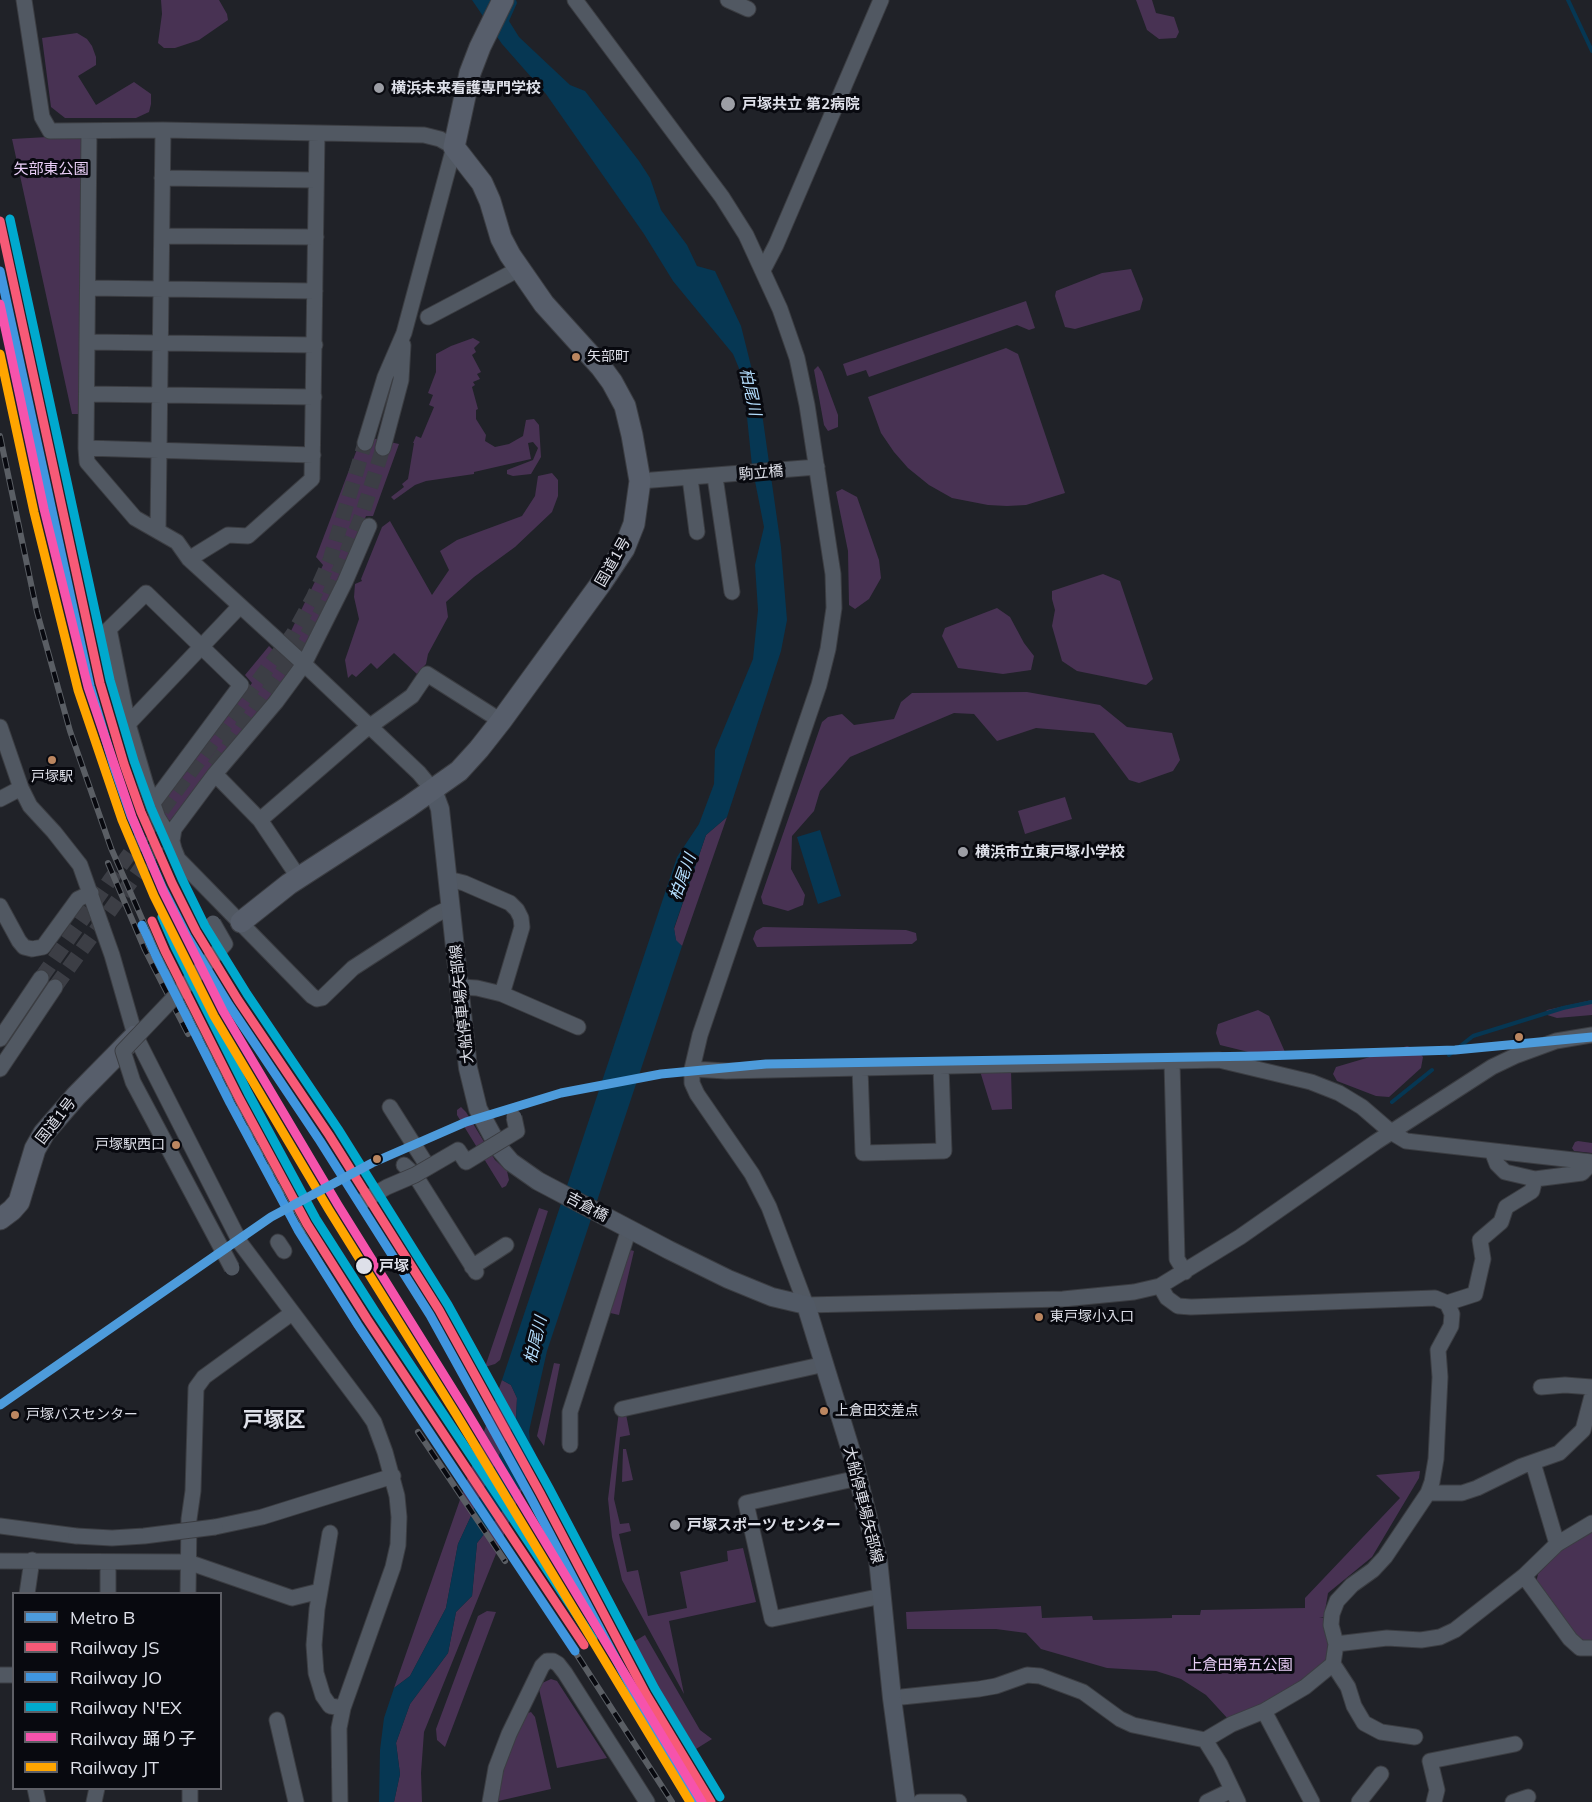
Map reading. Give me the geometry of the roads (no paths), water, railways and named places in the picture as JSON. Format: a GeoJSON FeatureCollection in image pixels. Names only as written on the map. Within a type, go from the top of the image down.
{"type":"FeatureCollection","features":[{"type":"Feature","properties":{"kind":"highway"},"geometry":{"type":"LineString","coordinates":[[454,147],[470,73],[503,0]]}},
{"type":"Feature","properties":{"kind":"highway","name":"国道1号"},"geometry":{"type":"LineString","coordinates":[[241,922],[299,878],[459,771],[501,721],[561,640],[624,549],[634,524],[640,481],[625,406],[601,366],[544,304],[519,269],[501,238],[482,183],[454,147]]}},
{"type":"Feature","properties":{"kind":"highway","name":"国道1号"},"geometry":{"type":"LineString","coordinates":[[0,1219],[19,1202],[35,1149],[44,1133],[135,1035]]}},
{"type":"Feature","properties":{"kind":"main road","name":"大船停車場矢部線"},"geometry":{"type":"LineString","coordinates":[[433,790],[440,809],[468,1068],[478,1108],[499,1148],[511,1162],[551,1188]]}},
{"type":"Feature","properties":{"kind":"main road","name":"吉倉橋"},"geometry":{"type":"LineString","coordinates":[[551,1188],[626,1227]]}},
{"type":"Feature","properties":{"kind":"main road"},"geometry":{"type":"LineString","coordinates":[[626,1227],[728,1279],[772,1297],[806,1305]]}},
{"type":"Feature","properties":{"kind":"main road","name":"大船停車場矢部線"},"geometry":{"type":"LineString","coordinates":[[806,1305],[858,1478],[878,1559],[892,1698],[906,1802]]}},
{"type":"Feature","properties":{"kind":"street"},"geometry":{"type":"LineString","coordinates":[[24,0],[42,117],[50,131],[163,130],[424,135],[440,139],[454,147],[404,333],[385,377],[365,443]]}},
{"type":"Feature","properties":{"kind":"street"},"geometry":{"type":"LineString","coordinates":[[728,0],[748,9]]}},
{"type":"Feature","properties":{"kind":"street"},"geometry":{"type":"LineString","coordinates":[[763,270],[776,245],[881,0]]}},
{"type":"Feature","properties":{"kind":"street"},"geometry":{"type":"LineString","coordinates":[[577,1],[722,197],[746,235],[780,309],[797,358],[807,405],[833,574],[834,608],[828,649],[819,685],[700,1035],[692,1070],[692,1083],[697,1094],[752,1174],[769,1207],[806,1305],[1064,1299],[1134,1292],[1160,1286],[1240,1237],[1472,1079],[1515,1056],[1556,1041],[1592,1035]]}},
{"type":"Feature","properties":{"kind":"street"},"geometry":{"type":"LineString","coordinates":[[158,530],[163,130]]}},
{"type":"Feature","properties":{"kind":"street"},"geometry":{"type":"LineString","coordinates":[[89,131],[87,462],[135,518],[177,542],[189,559],[304,664],[419,773],[433,790]]}},
{"type":"Feature","properties":{"kind":"street"},"geometry":{"type":"LineString","coordinates":[[189,559],[228,535],[248,536],[312,479],[317,133]]}},
{"type":"Feature","properties":{"kind":"street"},"geometry":{"type":"LineString","coordinates":[[162,178],[316,180]]}},
{"type":"Feature","properties":{"kind":"street"},"geometry":{"type":"LineString","coordinates":[[162,236],[316,237]]}},
{"type":"Feature","properties":{"kind":"street"},"geometry":{"type":"LineString","coordinates":[[428,317],[519,269]]}},
{"type":"Feature","properties":{"kind":"street"},"geometry":{"type":"LineString","coordinates":[[89,288],[315,291]]}},
{"type":"Feature","properties":{"kind":"street"},"geometry":{"type":"LineString","coordinates":[[383,448],[401,380],[404,333]]}},
{"type":"Feature","properties":{"kind":"street"},"geometry":{"type":"LineString","coordinates":[[88,342],[315,345]]}},
{"type":"Feature","properties":{"kind":"street"},"geometry":{"type":"LineString","coordinates":[[87,394],[314,398]]}},
{"type":"Feature","properties":{"kind":"street"},"geometry":{"type":"LineString","coordinates":[[86,448],[312,455]]}},
{"type":"Feature","properties":{"kind":"street","name":"駒立橋"},"geometry":{"type":"LineString","coordinates":[[640,481],[817,467]]}},
{"type":"Feature","properties":{"kind":"street"},"geometry":{"type":"LineString","coordinates":[[718,476],[732,592]]}},
{"type":"Feature","properties":{"kind":"street"},"geometry":{"type":"LineString","coordinates":[[690,478],[697,532]]}},
{"type":"Feature","properties":{"kind":"street"},"geometry":{"type":"LineString","coordinates":[[172,841],[174,829],[215,774],[276,702],[304,664],[345,582],[369,526]]}},
{"type":"Feature","properties":{"kind":"street"},"geometry":{"type":"LineString","coordinates":[[153,803],[241,685],[146,593],[109,629],[128,724],[153,803],[161,824],[172,841],[178,859],[317,999],[322,998],[353,968],[451,907]]}},
{"type":"Feature","properties":{"kind":"street"},"geometry":{"type":"LineString","coordinates":[[128,724],[240,606]]}},
{"type":"Feature","properties":{"kind":"street"},"geometry":{"type":"LineString","coordinates":[[260,820],[369,726],[412,696],[427,674],[501,721]]}},
{"type":"Feature","properties":{"kind":"street"},"geometry":{"type":"LineString","coordinates":[[0,727],[21,788],[30,806],[54,831],[81,865],[112,955],[135,1035],[241,1245],[374,1422],[393,1476],[399,1517],[396,1556],[343,1708],[339,1728],[340,1802]]}},
{"type":"Feature","properties":{"kind":"street"},"geometry":{"type":"LineString","coordinates":[[215,774],[260,820],[299,878]]}},
{"type":"Feature","properties":{"kind":"street"},"geometry":{"type":"LineString","coordinates":[[0,800],[21,788]]}},
{"type":"Feature","properties":{"kind":"street"},"geometry":{"type":"LineString","coordinates":[[448,879],[510,903],[521,918],[522,927],[502,994]]}},
{"type":"Feature","properties":{"kind":"street"},"geometry":{"type":"LineString","coordinates":[[0,906],[19,941],[24,947],[32,949],[43,946],[78,899],[92,893]]}},
{"type":"Feature","properties":{"kind":"street"},"geometry":{"type":"LineString","coordinates":[[213,923],[225,944],[123,1051],[133,1082],[232,1268]]}},
{"type":"Feature","properties":{"kind":"street"},"geometry":{"type":"LineString","coordinates":[[0,1039],[41,978]]}},
{"type":"Feature","properties":{"kind":"street"},"geometry":{"type":"LineString","coordinates":[[0,1069],[55,987]]}},
{"type":"Feature","properties":{"kind":"street"},"geometry":{"type":"LineString","coordinates":[[460,987],[477,988],[502,994],[578,1027]]}},
{"type":"Feature","properties":{"kind":"street"},"geometry":{"type":"LineString","coordinates":[[692,1070],[1220,1060],[1311,1082],[1339,1093],[1362,1107],[1391,1132],[1406,1141],[1592,1162],[1582,1173],[1535,1179],[1505,1172],[1497,1164],[1492,1151]]}},
{"type":"Feature","properties":{"kind":"street"},"geometry":{"type":"LineString","coordinates":[[1172,1062],[1177,1259],[1185,1272]]}},
{"type":"Feature","properties":{"kind":"street"},"geometry":{"type":"LineString","coordinates":[[860,1068],[863,1154],[944,1151],[941,1066]]}},
{"type":"Feature","properties":{"kind":"street"},"geometry":{"type":"LineString","coordinates":[[390,1107],[416,1169],[474,1269],[506,1245]]}},
{"type":"Feature","properties":{"kind":"street"},"geometry":{"type":"LineString","coordinates":[[363,1202],[382,1195],[416,1169],[458,1150],[466,1162],[517,1131],[514,1117]]}},
{"type":"Feature","properties":{"kind":"street"},"geometry":{"type":"LineString","coordinates":[[1160,1286],[1167,1298],[1178,1306],[1191,1307],[1435,1298],[1447,1303],[1475,1294],[1483,1259],[1480,1240],[1501,1222],[1506,1207],[1532,1191],[1535,1179]]}},
{"type":"Feature","properties":{"kind":"street"},"geometry":{"type":"LineString","coordinates":[[570,1445],[570,1412],[626,1227]]}},
{"type":"Feature","properties":{"kind":"street"},"geometry":{"type":"LineString","coordinates":[[1415,1737],[1381,1732],[1364,1723],[1354,1706],[1348,1687],[1334,1664],[1336,1644],[1331,1625],[1337,1601],[1385,1557],[1428,1493],[1436,1459],[1440,1377],[1438,1350],[1451,1326],[1452,1314],[1447,1303]]}},
{"type":"Feature","properties":{"kind":"street"},"geometry":{"type":"LineString","coordinates":[[188,1592],[189,1519],[193,1491],[196,1388],[204,1377],[292,1313]]}},
{"type":"Feature","properties":{"kind":"street"},"geometry":{"type":"LineString","coordinates":[[622,1409],[825,1364]]}},
{"type":"Feature","properties":{"kind":"street"},"geometry":{"type":"LineString","coordinates":[[1541,1388],[1565,1385],[1592,1387]]}},
{"type":"Feature","properties":{"kind":"street"},"geometry":{"type":"LineString","coordinates":[[1428,1493],[1462,1493],[1558,1453],[1588,1430],[1592,1396]]}},
{"type":"Feature","properties":{"kind":"street"},"geometry":{"type":"LineString","coordinates":[[1533,1462],[1557,1544]]}},
{"type":"Feature","properties":{"kind":"street"},"geometry":{"type":"LineString","coordinates":[[1,1526],[45,1533],[112,1538],[154,1535],[262,1518],[393,1476]]}},
{"type":"Feature","properties":{"kind":"street"},"geometry":{"type":"LineString","coordinates":[[858,1478],[746,1503],[772,1619],[882,1596]]}},
{"type":"Feature","properties":{"kind":"street"},"geometry":{"type":"LineString","coordinates":[[1336,1644],[1387,1638],[1421,1640],[1440,1637],[1455,1630],[1524,1576],[1557,1544],[1592,1523]]}},
{"type":"Feature","properties":{"kind":"street"},"geometry":{"type":"LineString","coordinates":[[330,1533],[314,1645],[316,1673],[323,1696],[330,1706],[343,1708]]}},
{"type":"Feature","properties":{"kind":"street"},"geometry":{"type":"LineString","coordinates":[[27,1592],[32,1560]]}},
{"type":"Feature","properties":{"kind":"street"},"geometry":{"type":"LineString","coordinates":[[0,1561],[188,1562],[292,1598],[320,1591]]}},
{"type":"Feature","properties":{"kind":"street"},"geometry":{"type":"LineString","coordinates":[[108,1563],[108,1592]]}},
{"type":"Feature","properties":{"kind":"street"},"geometry":{"type":"LineString","coordinates":[[1524,1576],[1570,1639],[1580,1648],[1592,1648]]}},
{"type":"Feature","properties":{"kind":"street"},"geometry":{"type":"LineString","coordinates":[[490,1802],[496,1768],[508,1734],[542,1666],[547,1661],[553,1660],[565,1673],[647,1802]]}},
{"type":"Feature","properties":{"kind":"street"},"geometry":{"type":"LineString","coordinates":[[892,1698],[979,1689],[996,1686],[1027,1675],[1040,1676],[1083,1692],[1120,1719],[1133,1725],[1204,1740],[1232,1724],[1264,1711],[1305,1687],[1334,1664]]}},
{"type":"Feature","properties":{"kind":"street"},"geometry":{"type":"LineString","coordinates":[[1264,1711],[1312,1802]]}},
{"type":"Feature","properties":{"kind":"street"},"geometry":{"type":"LineString","coordinates":[[278,1720],[296,1802]]}},
{"type":"Feature","properties":{"kind":"street"},"geometry":{"type":"LineString","coordinates":[[1204,1740],[1220,1764],[1235,1796],[1207,1802]]}},
{"type":"Feature","properties":{"kind":"street"},"geometry":{"type":"LineString","coordinates":[[1434,1802],[1437,1790],[1430,1761],[1515,1744]]}},
{"type":"Feature","properties":{"kind":"street"},"geometry":{"type":"LineString","coordinates":[[1359,1802],[1381,1774]]}},
{"type":"Feature","properties":{"kind":"street"},"geometry":{"type":"LineString","coordinates":[[920,1802],[959,1802]]}},
{"type":"Feature","properties":{"kind":"water","name":"柏尾川"},"geometry":{"type":"Polygon","coordinates":[[[472,0],[516,0],[517,3],[509,21],[519,37],[570,85],[585,91],[650,178],[661,210],[687,245],[697,266],[715,271],[741,326],[761,406],[781,547],[787,620],[781,651],[727,817],[706,835],[674,928],[676,940],[682,946],[547,1351],[529,1431],[530,1442],[536,1455],[525,1482],[477,1543],[472,1596],[456,1612],[448,1653],[410,1704],[396,1743],[400,1774],[394,1802],[379,1802],[380,1750],[384,1718],[394,1688],[410,1676],[446,1608],[458,1544],[516,1419],[517,1398],[511,1385],[502,1380],[677,857],[699,824],[714,784],[715,750],[753,659],[758,610],[755,565],[764,527],[752,466],[743,378],[733,354],[673,281],[644,234],[546,94],[502,44],[472,0]]]}},
{"type":"Feature","properties":{"kind":"water"},"geometry":{"type":"Polygon","coordinates":[[[820,830],[841,896],[818,904],[797,837],[820,830]]]}},
{"type":"Feature","properties":{"kind":"waterway"},"geometry":{"type":"LineString","coordinates":[[1568,0],[1592,51]]}},
{"type":"Feature","properties":{"kind":"waterway"},"geometry":{"type":"LineString","coordinates":[[1449,1055],[1473,1036],[1563,1008],[1592,1002]]}},
{"type":"Feature","properties":{"kind":"waterway"},"geometry":{"type":"LineString","coordinates":[[1392,1102],[1432,1070]]}},
{"type":"Feature","properties":{"kind":"tunnel"},"geometry":{"type":"LineString","coordinates":[[41,978],[110,880],[293,634],[330,560],[365,443]]}},
{"type":"Feature","properties":{"kind":"tunnel"},"geometry":{"type":"LineString","coordinates":[[214,766],[300,647],[325,605],[362,515],[383,448]]}},
{"type":"Feature","properties":{"kind":"tunnel"},"geometry":{"type":"LineString","coordinates":[[55,987],[174,822]]}},
{"type":"Feature","properties":{"kind":"railway"},"geometry":{"type":"LineString","coordinates":[[0,436],[37,612],[70,731],[111,848],[157,953],[300,1228],[357,1326],[517,1562],[672,1802]]}},
{"type":"Feature","properties":{"kind":"railway"},"geometry":{"type":"LineString","coordinates":[[108,863],[145,950],[188,1034]]}},
{"type":"Feature","properties":{"kind":"railway"},"geometry":{"type":"LineString","coordinates":[[418,1432],[505,1561]]}},
{"type":"Feature","properties":{"kind":"metro line","name":"B"},"geometry":{"type":"LineString","coordinates":[[0,1405],[271,1217],[372,1163],[466,1122],[561,1093],[661,1074],[766,1064],[1260,1056],[1455,1050],[1592,1037]]}},
{"type":"Feature","properties":{"kind":"rail line","name":"N'EX"},"geometry":{"type":"LineString","coordinates":[[10,219],[110,680],[134,761],[151,808],[182,879],[205,926],[247,994],[338,1129],[448,1305],[549,1488],[655,1689],[720,1797]]}},
{"type":"Feature","properties":{"kind":"rail line","name":"JS"},"geometry":{"type":"LineString","coordinates":[[0,221],[100,683],[141,812],[172,883],[196,931],[238,1000],[329,1135],[439,1310],[540,1493],[646,1694],[711,1802]]}},
{"type":"Feature","properties":{"kind":"rail line","name":"JO"},"geometry":{"type":"LineString","coordinates":[[0,271],[90,686],[131,816],[162,887],[187,936],[229,1005],[320,1141],[430,1315],[531,1498],[637,1699],[699,1802]]}},
{"type":"Feature","properties":{"kind":"rail line","name":"踊り子"},"geometry":{"type":"LineString","coordinates":[[0,304],[44,509],[88,687],[132,817],[163,891],[223,1011],[338,1205],[465,1409],[702,1802]]}},
{"type":"Feature","properties":{"kind":"rail line","name":"JT"},"geometry":{"type":"LineString","coordinates":[[0,354],[34,512],[78,690],[122,820],[154,896],[214,1016],[329,1210],[456,1414],[690,1802]]}},
{"type":"Feature","properties":{"kind":"rail line","name":"N'EX"},"geometry":{"type":"LineString","coordinates":[[162,917],[248,1093],[316,1219],[593,1639]]}},
{"type":"Feature","properties":{"kind":"rail line","name":"JS"},"geometry":{"type":"LineString","coordinates":[[152,921],[239,1098],[307,1224],[367,1319],[584,1645]]}},
{"type":"Feature","properties":{"kind":"rail line","name":"JO"},"geometry":{"type":"LineString","coordinates":[[142,925],[230,1103],[298,1230],[358,1325],[575,1651]]}},
{"type":"Feature","properties":{"kind":"place","name":"横浜未来看護専門学校"},"geometry":{"type":"Point","coordinates":[379,88]}},
{"type":"Feature","properties":{"kind":"place","name":"戸塚共立 第2病院"},"geometry":{"type":"Point","coordinates":[728,104]}},
{"type":"Feature","properties":{"kind":"place","name":"矢部町"},"geometry":{"type":"Point","coordinates":[576,357]}},
{"type":"Feature","properties":{"kind":"place","name":"戸塚駅"},"geometry":{"type":"Point","coordinates":[52,760]}},
{"type":"Feature","properties":{"kind":"place","name":"横浜市立東戸塚小学校"},"geometry":{"type":"Point","coordinates":[963,852]}},
{"type":"Feature","properties":{"kind":"place","name":"戸塚駅西口"},"geometry":{"type":"Point","coordinates":[176,1145]}},
{"type":"Feature","properties":{"kind":"place","name":"戸塚"},"geometry":{"type":"Point","coordinates":[364,1266]}},
{"type":"Feature","properties":{"kind":"place","name":"東戸塚小入口"},"geometry":{"type":"Point","coordinates":[1039,1317]}},
{"type":"Feature","properties":{"kind":"place","name":"上倉田交差点"},"geometry":{"type":"Point","coordinates":[824,1411]}},
{"type":"Feature","properties":{"kind":"place","name":"戸塚バスセンター"},"geometry":{"type":"Point","coordinates":[15,1415]}},
{"type":"Feature","properties":{"kind":"place","name":"戸塚スポーツ センター"},"geometry":{"type":"Point","coordinates":[675,1525]}},
{"type":"Feature","properties":{"kind":"district","name":"戸塚区"},"geometry":{"type":"Point","coordinates":[274,1421]}},
{"type":"Feature","properties":{"kind":"park label","name":"矢部東公園"},"geometry":{"type":"Point","coordinates":[51,169]}},
{"type":"Feature","properties":{"kind":"park label","name":"上倉田第五公園"},"geometry":{"type":"Point","coordinates":[1240,1665]}}]}
